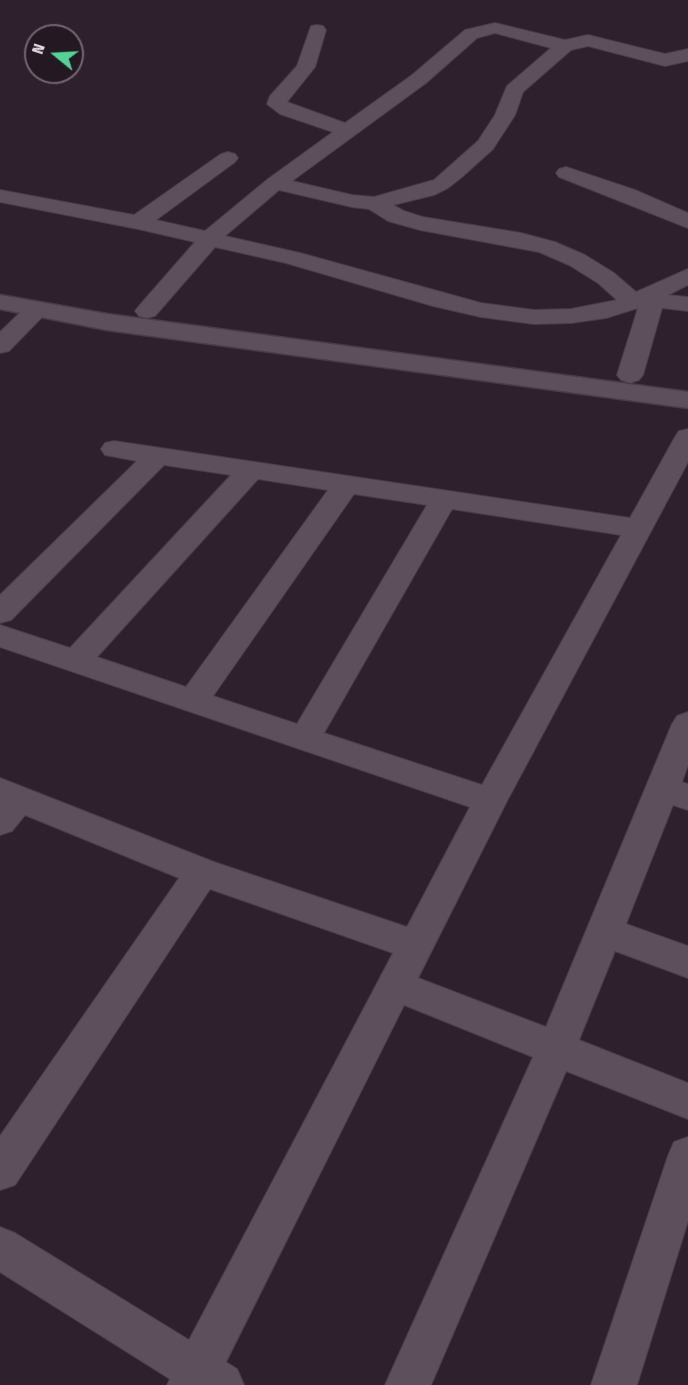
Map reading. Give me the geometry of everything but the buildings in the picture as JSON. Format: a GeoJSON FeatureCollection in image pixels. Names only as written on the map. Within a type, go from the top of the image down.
{"type":"FeatureCollection","features":[{"type":"Feature","properties":{"kind":"street"},"geometry":{"type":"LineString","coordinates":[[317,30],[306,67],[277,100],[277,104],[287,110],[347,130]]}},
{"type":"Feature","properties":{"kind":"street"},"geometry":{"type":"LineString","coordinates":[[147,311],[210,240],[275,183],[419,79],[471,34],[483,30],[512,31],[565,46]]}},
{"type":"Feature","properties":{"kind":"street"},"geometry":{"type":"LineString","coordinates":[[275,183],[352,201],[374,202],[426,190],[441,184],[486,145],[505,115],[514,90],[565,46],[588,40],[651,58],[665,60],[688,56]]}},
{"type":"Feature","properties":{"kind":"street"},"geometry":{"type":"LineString","coordinates":[[138,222],[228,158]]}},
{"type":"Feature","properties":{"kind":"street"},"geometry":{"type":"LineString","coordinates":[[566,173],[627,195],[688,222]]}},
{"type":"Feature","properties":{"kind":"street"},"geometry":{"type":"LineString","coordinates":[[0,196],[138,222],[292,258],[441,301],[480,310],[534,317],[571,316],[606,311],[647,298],[688,276]]}},
{"type":"Feature","properties":{"kind":"street"},"geometry":{"type":"LineString","coordinates":[[374,202],[396,216],[420,223],[521,240],[547,247],[577,260],[606,278],[647,298],[688,304]]}},
{"type":"Feature","properties":{"kind":"street"},"geometry":{"type":"LineString","coordinates":[[0,286],[147,311],[688,382]]}},
{"type":"Feature","properties":{"kind":"street"},"geometry":{"type":"LineString","coordinates":[[630,375],[647,298]]}},
{"type":"Feature","properties":{"kind":"street"},"geometry":{"type":"LineString","coordinates":[[0,302],[107,322],[688,400]]}},
{"type":"Feature","properties":{"kind":"street"},"geometry":{"type":"LineString","coordinates":[[0,346],[37,309]]}},
{"type":"Feature","properties":{"kind":"street"},"geometry":{"type":"LineString","coordinates":[[0,1248],[203,1380],[395,985],[490,801],[636,528],[688,437]]}},
{"type":"Feature","properties":{"kind":"street"},"geometry":{"type":"LineString","coordinates":[[114,449],[636,528]]}},
{"type":"Feature","properties":{"kind":"street"},"geometry":{"type":"LineString","coordinates":[[0,613],[156,457]]}},
{"type":"Feature","properties":{"kind":"street"},"geometry":{"type":"LineString","coordinates":[[76,661],[250,471]]}},
{"type":"Feature","properties":{"kind":"street"},"geometry":{"type":"LineString","coordinates":[[193,700],[346,485]]}},
{"type":"Feature","properties":{"kind":"street"},"geometry":{"type":"LineString","coordinates":[[305,737],[444,499]]}},
{"type":"Feature","properties":{"kind":"street"},"geometry":{"type":"LineString","coordinates":[[0,636],[490,801]]}},
{"type":"Feature","properties":{"kind":"street"},"geometry":{"type":"LineString","coordinates":[[408,1385],[534,1101],[605,932],[675,792],[688,724]]}},
{"type":"Feature","properties":{"kind":"street"},"geometry":{"type":"LineString","coordinates":[[6,803],[417,946]]}},
{"type":"Feature","properties":{"kind":"street"},"geometry":{"type":"LineString","coordinates":[[0,1171],[202,872]]}},
{"type":"Feature","properties":{"kind":"street"},"geometry":{"type":"LineString","coordinates":[[605,932],[688,962]]}},
{"type":"Feature","properties":{"kind":"street"},"geometry":{"type":"LineString","coordinates":[[395,985],[688,1101]]}},
{"type":"Feature","properties":{"kind":"street"},"geometry":{"type":"LineString","coordinates":[[614,1385],[688,1156]]}}]}
